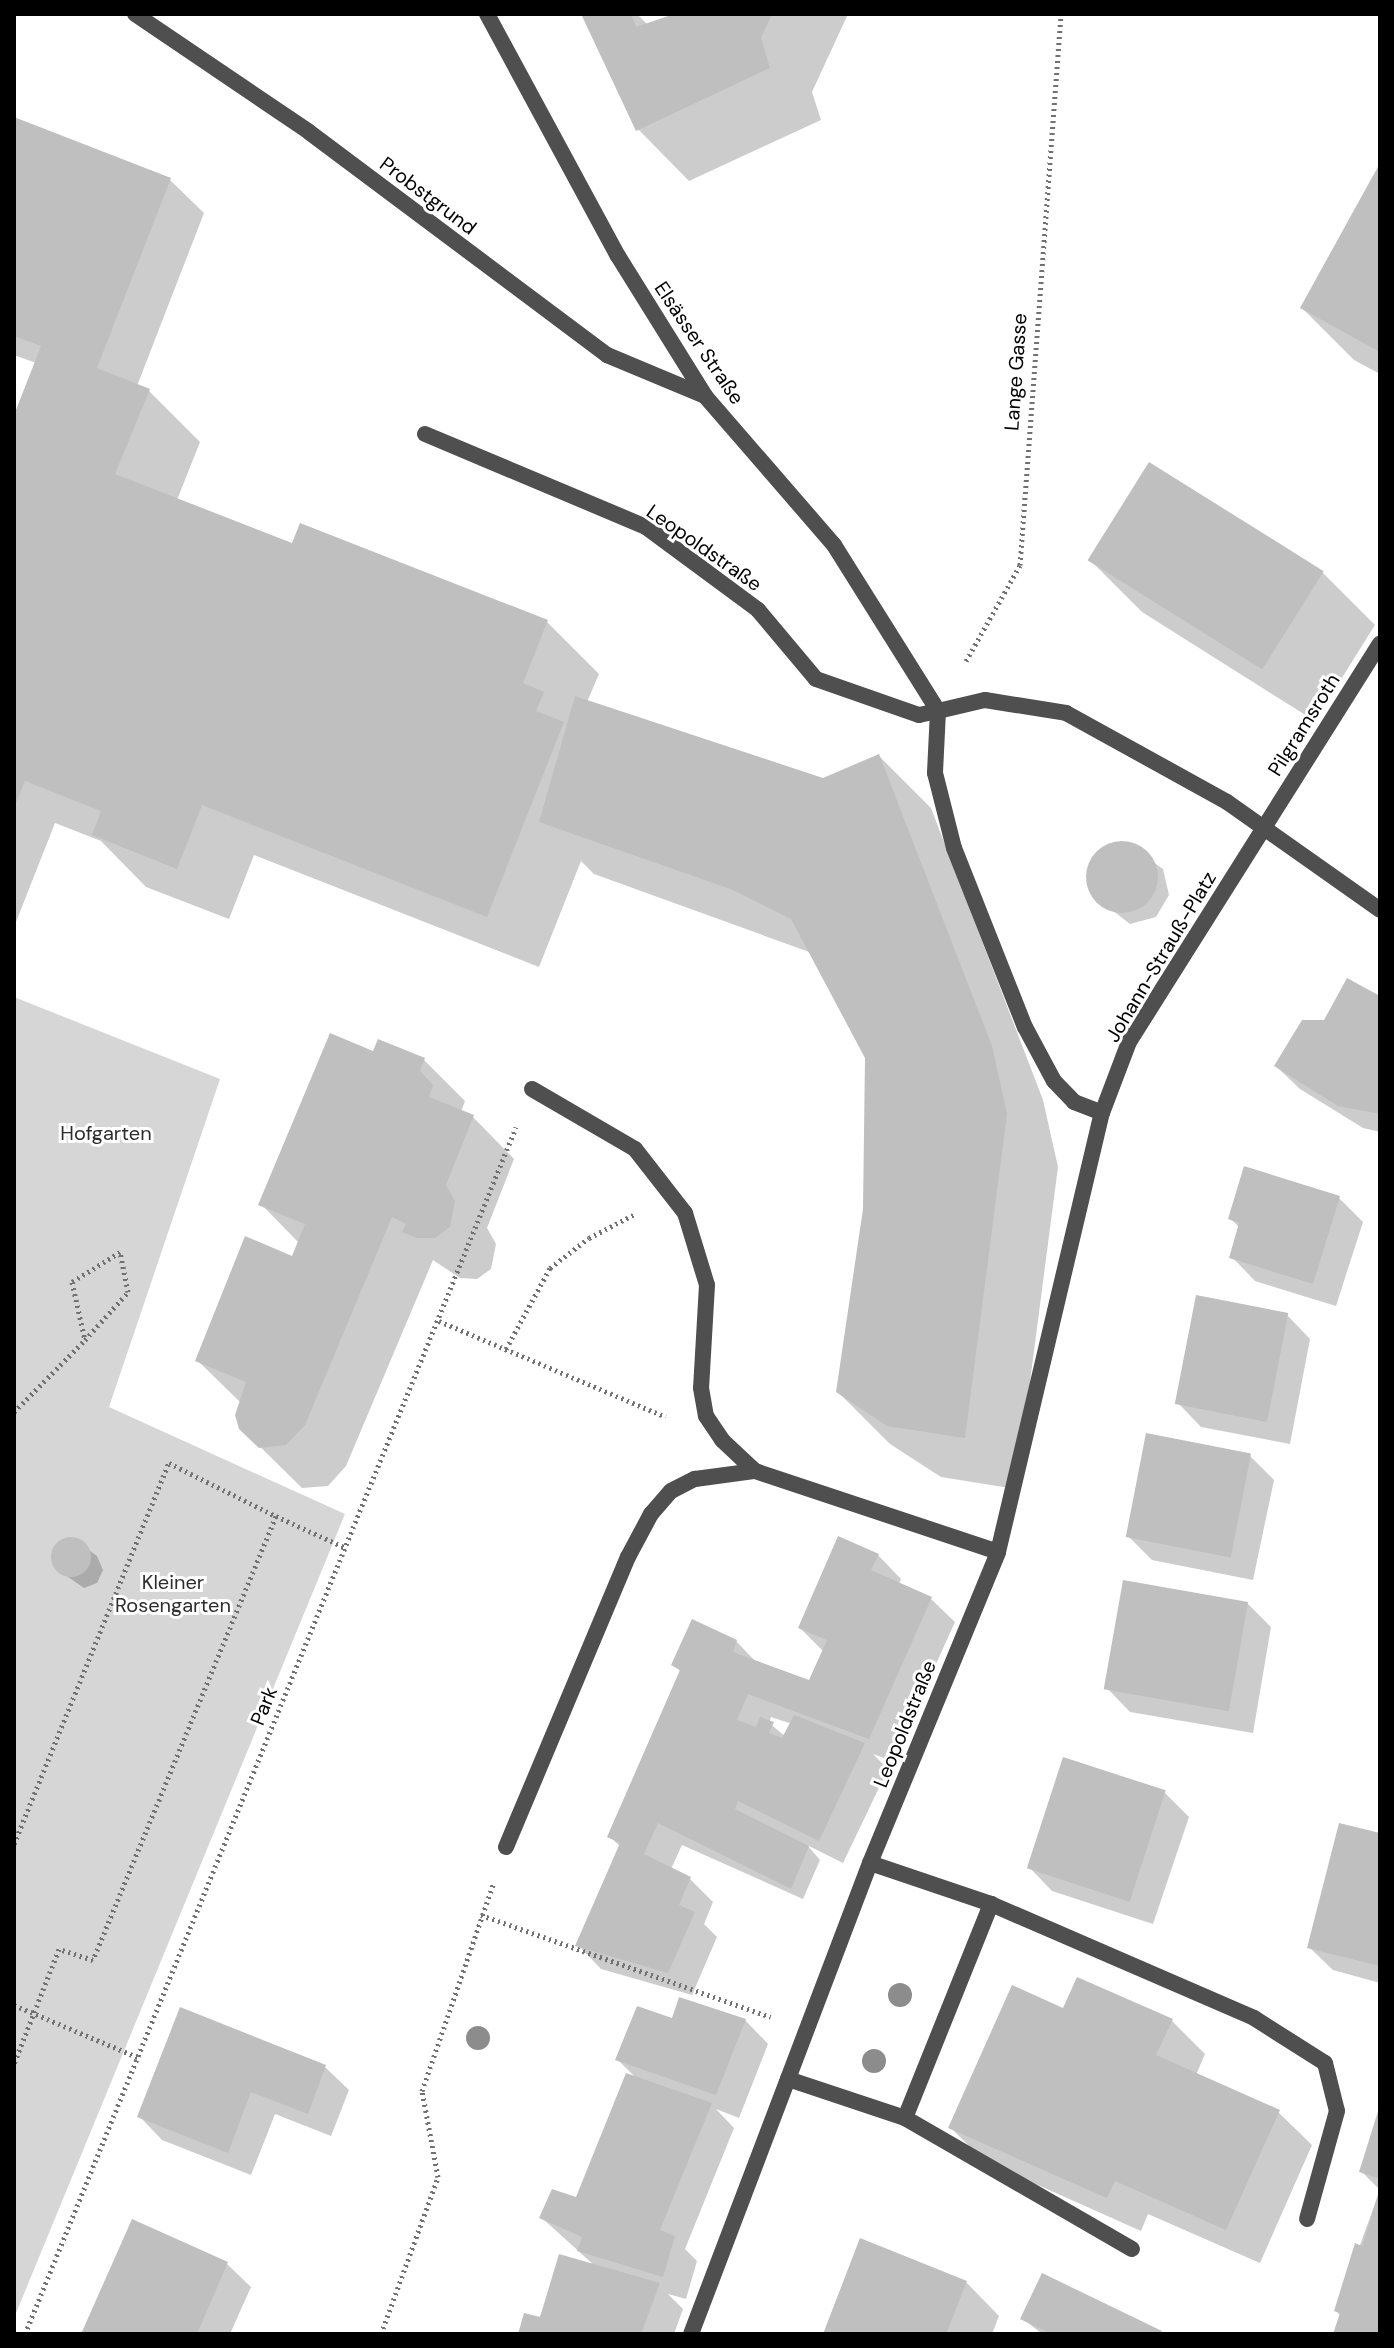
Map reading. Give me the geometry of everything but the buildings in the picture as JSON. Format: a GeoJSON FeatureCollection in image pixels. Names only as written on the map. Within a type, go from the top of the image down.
{"type":"FeatureCollection","features":[{"type":"Feature","properties":{"kind":"street","name":"Probstgrund"},"geometry":{"type":"LineString","coordinates":[[135,14],[309,132],[607,355],[705,396]]}},
{"type":"Feature","properties":{"kind":"street","name":"Elsässer Straße"},"geometry":{"type":"LineString","coordinates":[[487,14],[618,256],[705,396],[834,545],[938,711]]}},
{"type":"Feature","properties":{"kind":"street","name":"Leopoldstraße"},"geometry":{"type":"LineString","coordinates":[[425,434],[646,527],[758,610],[816,679],[919,715],[938,711]]}},
{"type":"Feature","properties":{"kind":"street","name":"Pilgramsroth"},"geometry":{"type":"LineString","coordinates":[[1263,829],[1380,643]]}},
{"type":"Feature","properties":{"kind":"street"},"geometry":{"type":"LineString","coordinates":[[1102,1113],[1074,1102],[1054,1081],[1025,1027],[954,848],[935,773],[938,711],[985,700],[1066,713],[1227,802],[1380,910]]}},
{"type":"Feature","properties":{"kind":"street","name":"Johann-Strauß-Platz"},"geometry":{"type":"LineString","coordinates":[[1102,1113],[1129,1042],[1263,829]]}},
{"type":"Feature","properties":{"kind":"street"},"geometry":{"type":"LineString","coordinates":[[532,1089],[635,1149],[679,1206],[707,1285],[701,1388],[706,1416],[722,1440],[755,1471],[998,1552]]}},
{"type":"Feature","properties":{"kind":"street","name":"Leopoldstraße"},"geometry":{"type":"LineString","coordinates":[[691,2334],[870,1863],[998,1552],[1102,1113]]}},
{"type":"Feature","properties":{"kind":"street"},"geometry":{"type":"LineString","coordinates":[[506,1847],[628,1557],[651,1514],[671,1491],[695,1479],[755,1471]]}},
{"type":"Feature","properties":{"kind":"street"},"geometry":{"type":"LineString","coordinates":[[870,1863],[991,1904],[1254,2018],[1325,2063],[1337,2111],[1307,2219]]}},
{"type":"Feature","properties":{"kind":"street"},"geometry":{"type":"LineString","coordinates":[[905,2118],[991,1904]]}},
{"type":"Feature","properties":{"kind":"street"},"geometry":{"type":"LineString","coordinates":[[788,2079],[905,2118],[1132,2249]]}},
{"type":"Feature","properties":{"kind":"path","name":"Lange Gasse"},"geometry":{"type":"LineString","coordinates":[[938,711],[1020,565],[1061,14]]}},
{"type":"Feature","properties":{"kind":"path","name":"Park"},"geometry":{"type":"LineString","coordinates":[[25,2334],[532,1089]]}},
{"type":"Feature","properties":{"kind":"path"},"geometry":{"type":"LineString","coordinates":[[506,1349],[550,1268],[632,1214],[679,1206]]}},
{"type":"Feature","properties":{"kind":"path"},"geometry":{"type":"LineString","coordinates":[[14,1412],[85,1340],[128,1292],[120,1252],[72,1282],[85,1340]]}},
{"type":"Feature","properties":{"kind":"path"},"geometry":{"type":"LineString","coordinates":[[439,1321],[722,1440]]}},
{"type":"Feature","properties":{"kind":"path"},"geometry":{"type":"LineString","coordinates":[[14,1844],[169,1463],[346,1548]]}},
{"type":"Feature","properties":{"kind":"path"},"geometry":{"type":"LineString","coordinates":[[14,2064],[59,1949],[93,1960],[276,1516]]}},
{"type":"Feature","properties":{"kind":"path"},"geometry":{"type":"LineString","coordinates":[[381,2334],[438,2177],[422,2091],[506,1847]]}},
{"type":"Feature","properties":{"kind":"path"},"geometry":{"type":"LineString","coordinates":[[481,1915],[805,2030]]}},
{"type":"Feature","properties":{"kind":"path"},"geometry":{"type":"LineString","coordinates":[[14,2005],[137,2057]]}},
{"type":"Feature","properties":{"kind":"green space","name":"Kleiner Rosengarten"},"geometry":{"type":"Polygon","coordinates":[[[14,997],[220,1079],[109,1407],[345,1514],[14,2318],[14,997]]]}},
{"type":"Feature","properties":{"kind":"park label","name":"Hofgarten"},"geometry":{"type":"Point","coordinates":[106,1133]}}]}
